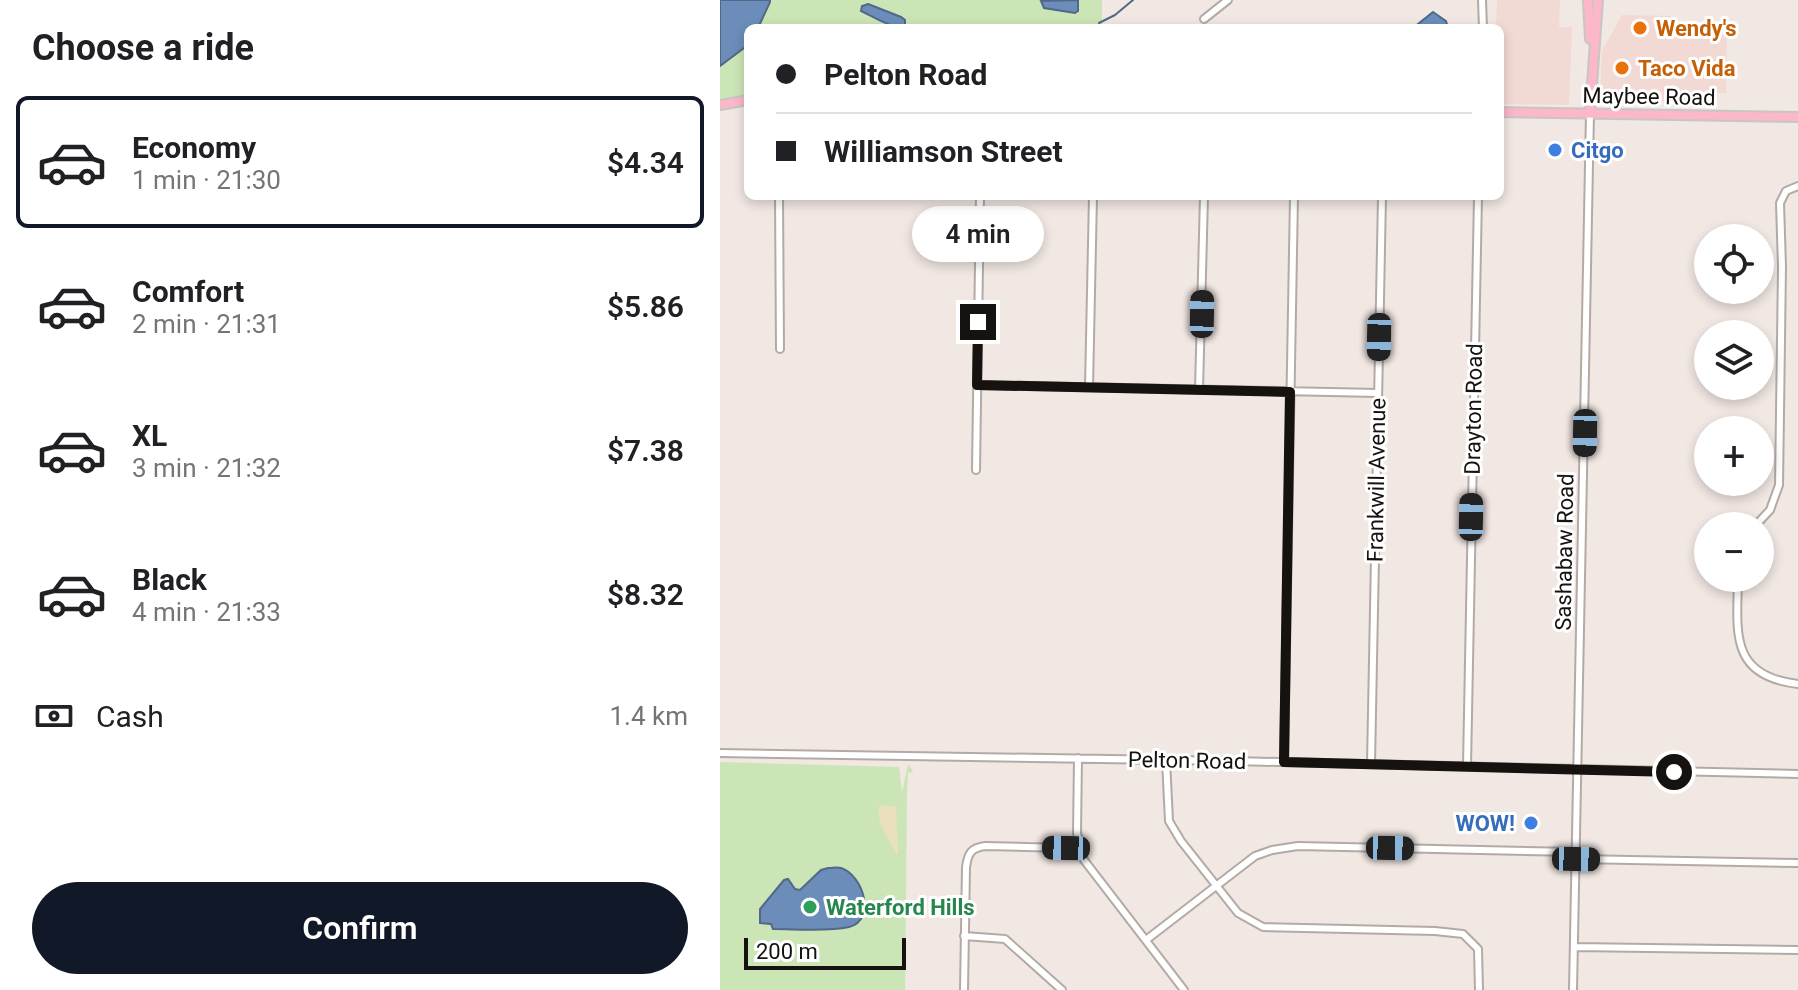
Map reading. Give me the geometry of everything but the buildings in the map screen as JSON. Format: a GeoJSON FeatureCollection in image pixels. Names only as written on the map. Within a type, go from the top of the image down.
{"type":"FeatureCollection","features":[{"type":"Feature","properties":{"kind":"main road","name":"Sashabaw Road"},"geometry":{"type":"LineString","coordinates":[[1588,0],[1592,68]]}},
{"type":"Feature","properties":{"kind":"main road","name":"Sashabaw Road"},"geometry":{"type":"LineString","coordinates":[[1590,113],[1598,0]]}},
{"type":"Feature","properties":{"kind":"main road"},"geometry":{"type":"LineString","coordinates":[[720,105],[744,101]]}},
{"type":"Feature","properties":{"kind":"main road","name":"Maybee Road"},"geometry":{"type":"LineString","coordinates":[[1504,112],[1798,117]]}},
{"type":"Feature","properties":{"kind":"street"},"geometry":{"type":"LineString","coordinates":[[1204,19],[1228,0]]}},
{"type":"Feature","properties":{"kind":"street"},"geometry":{"type":"LineString","coordinates":[[1482,0],[1483,24]]}},
{"type":"Feature","properties":{"kind":"street","name":"Sashabaw Road"},"geometry":{"type":"LineString","coordinates":[[1573,990],[1590,113]]}},
{"type":"Feature","properties":{"kind":"street"},"geometry":{"type":"LineString","coordinates":[[1768,512],[1779,485],[1780,203],[1786,191],[1798,186]]}},
{"type":"Feature","properties":{"kind":"street"},"geometry":{"type":"LineString","coordinates":[[779,200],[780,349]]}},
{"type":"Feature","properties":{"kind":"street"},"geometry":{"type":"LineString","coordinates":[[976,470],[980,200]]}},
{"type":"Feature","properties":{"kind":"street"},"geometry":{"type":"LineString","coordinates":[[1089,387],[1093,200]]}},
{"type":"Feature","properties":{"kind":"street"},"geometry":{"type":"LineString","coordinates":[[1199,390],[1204,200]]}},
{"type":"Feature","properties":{"kind":"street"},"geometry":{"type":"LineString","coordinates":[[1284,762],[1294,200]]}},
{"type":"Feature","properties":{"kind":"street","name":"Frankwill Avenue"},"geometry":{"type":"LineString","coordinates":[[1371,764],[1382,200]]}},
{"type":"Feature","properties":{"kind":"street","name":"Drayton Road"},"geometry":{"type":"LineString","coordinates":[[1467,766],[1478,200]]}},
{"type":"Feature","properties":{"kind":"street"},"geometry":{"type":"LineString","coordinates":[[977,385],[1378,393]]}},
{"type":"Feature","properties":{"kind":"street"},"geometry":{"type":"LineString","coordinates":[[1738,592],[1737,635],[1740,647],[1760,672],[1769,678],[1798,684]]}},
{"type":"Feature","properties":{"kind":"street","name":"Pelton Road"},"geometry":{"type":"LineString","coordinates":[[720,753],[1798,774]]}},
{"type":"Feature","properties":{"kind":"street"},"geometry":{"type":"LineString","coordinates":[[1078,758],[1079,845],[1084,860],[1184,990]]}},
{"type":"Feature","properties":{"kind":"street"},"geometry":{"type":"LineString","coordinates":[[1166,760],[1169,821],[1238,913],[1263,927],[1463,934],[1478,949],[1479,990]]}},
{"type":"Feature","properties":{"kind":"street"},"geometry":{"type":"LineString","coordinates":[[964,990],[968,856],[972,849],[985,846],[1066,848],[1079,845]]}},
{"type":"Feature","properties":{"kind":"street"},"geometry":{"type":"LineString","coordinates":[[1146,940],[1255,856],[1298,846],[1798,863]]}},
{"type":"Feature","properties":{"kind":"street"},"geometry":{"type":"LineString","coordinates":[[964,936],[1005,939],[1062,990]]}},
{"type":"Feature","properties":{"kind":"street"},"geometry":{"type":"LineString","coordinates":[[1574,947],[1798,950]]}},
{"type":"Feature","properties":{"kind":"shaded area"},"geometry":{"type":"Polygon","coordinates":[[[1497,0],[1560,0],[1559,27],[1572,27],[1569,105],[1504,104],[1504,24],[1496,24],[1497,0]]]}},
{"type":"Feature","properties":{"kind":"shaded area"},"geometry":{"type":"Polygon","coordinates":[[[1622,15],[1670,16],[1679,28],[1727,30],[1726,93],[1693,92],[1693,102],[1604,103],[1600,96],[1602,51],[1622,15]]]}},
{"type":"Feature","properties":{"kind":"green space"},"geometry":{"type":"Polygon","coordinates":[[[720,0],[1102,0],[1102,24],[744,24],[744,99],[720,99],[720,0]]]}},
{"type":"Feature","properties":{"kind":"green space","name":"Waterford Hills"},"geometry":{"type":"Polygon","coordinates":[[[720,762],[899,767],[902,792],[910,766],[913,772],[908,773],[907,792],[905,990],[720,990],[720,762]]]}},
{"type":"Feature","properties":{"kind":"sand"},"geometry":{"type":"Polygon","coordinates":[[[878,807],[896,807],[898,854],[880,823],[878,807]]]}},
{"type":"Feature","properties":{"kind":"water"},"geometry":{"type":"Polygon","coordinates":[[[720,0],[770,0],[760,24],[744,24],[744,48],[720,66],[720,0]]]}},
{"type":"Feature","properties":{"kind":"water"},"geometry":{"type":"Polygon","coordinates":[[[1078,0],[1078,11],[1075,13],[1044,8],[1041,1],[1078,0]]]}},
{"type":"Feature","properties":{"kind":"water"},"geometry":{"type":"Polygon","coordinates":[[[868,4],[901,17],[905,24],[888,24],[861,11],[862,6],[868,4]]]}},
{"type":"Feature","properties":{"kind":"water"},"geometry":{"type":"Polygon","coordinates":[[[1433,12],[1447,24],[1418,24],[1433,12]]]}},
{"type":"Feature","properties":{"kind":"water"},"geometry":{"type":"Polygon","coordinates":[[[841,868],[849,872],[861,888],[865,907],[858,923],[841,929],[812,930],[773,929],[771,924],[760,923],[760,909],[784,880],[788,879],[795,889],[800,890],[821,870],[841,868]]]}},
{"type":"Feature","properties":{"kind":"waterway"},"geometry":{"type":"LineString","coordinates":[[1099,23],[1133,0]]}},
{"type":"Feature","properties":{"kind":"place","name":"Wendy's"},"geometry":{"type":"Point","coordinates":[1640,28]}},
{"type":"Feature","properties":{"kind":"place","name":"Taco Vida"},"geometry":{"type":"Point","coordinates":[1622,68]}},
{"type":"Feature","properties":{"kind":"place","name":"Citgo"},"geometry":{"type":"Point","coordinates":[1555,150]}},
{"type":"Feature","properties":{"kind":"place","name":"WOW!"},"geometry":{"type":"Point","coordinates":[1531,823]}},
{"type":"Feature","properties":{"kind":"place","name":"Waterford Hills"},"geometry":{"type":"Point","coordinates":[810,907]}},
{"type":"Feature","properties":{"kind":"route"},"geometry":{"type":"LineString","coordinates":[[978,322],[977,385],[1290,392],[1284,762],[1674,772]]}}]}
